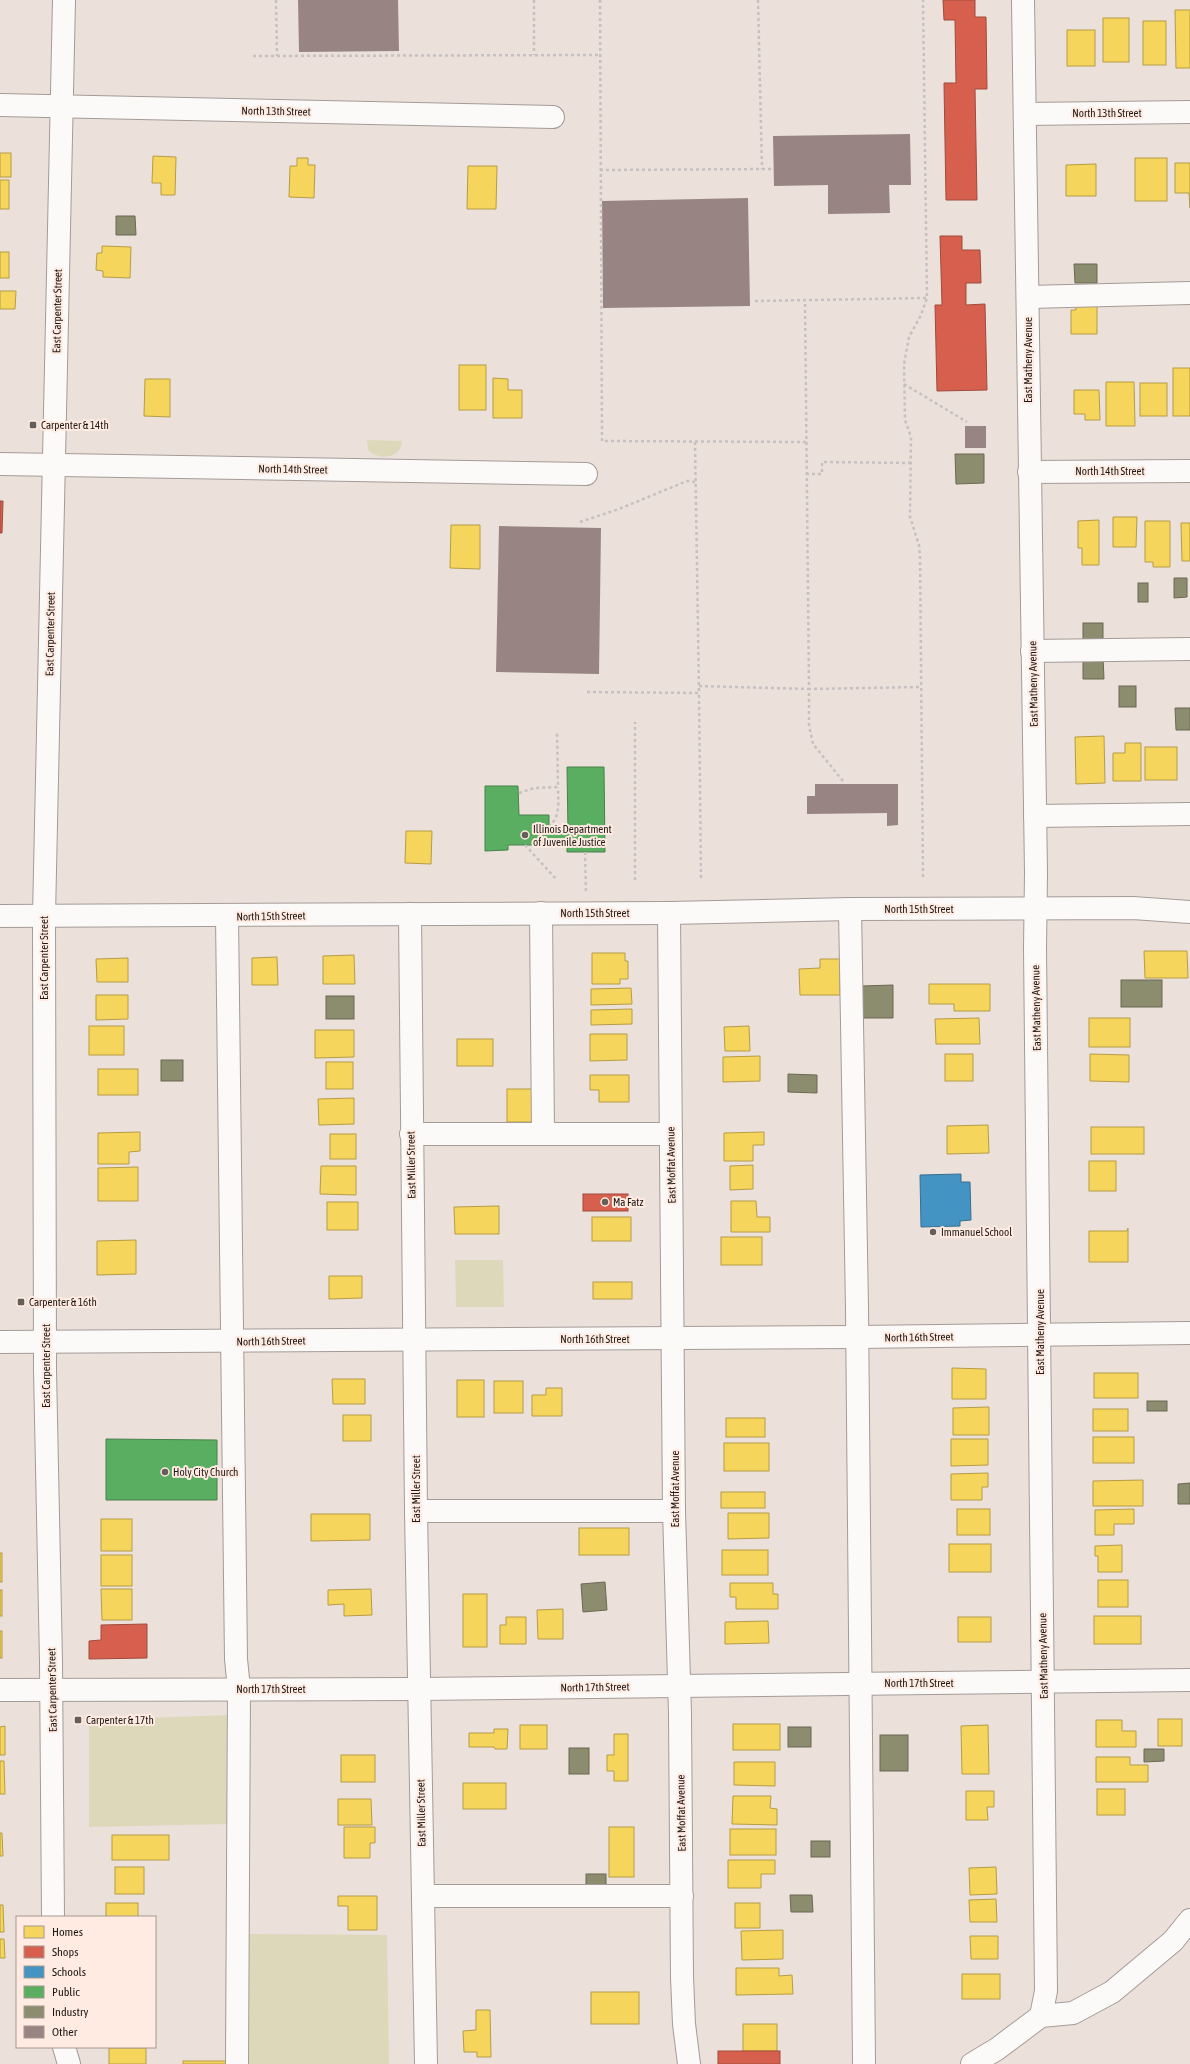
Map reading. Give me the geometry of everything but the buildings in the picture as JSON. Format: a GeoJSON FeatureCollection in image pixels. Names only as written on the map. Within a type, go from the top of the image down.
{"type":"FeatureCollection","features":[{"type":"Feature","properties":{"kind":"street","name":"East Carpenter Street"},"geometry":{"type":"LineString","coordinates":[[53,1916],[52,1690],[46,1342],[44,916],[64,0]]}},
{"type":"Feature","properties":{"kind":"street","name":"East Matheny Avenue"},"geometry":{"type":"LineString","coordinates":[[1023,0],[1035,816],[1044,1683],[1046,1992],[1042,2016]]}},
{"type":"Feature","properties":{"kind":"street","name":"North 13th Street"},"geometry":{"type":"LineString","coordinates":[[0,105],[553,116]]}},
{"type":"Feature","properties":{"kind":"street","name":"North 13th Street"},"geometry":{"type":"LineString","coordinates":[[1025,114],[1190,112]]}},
{"type":"Feature","properties":{"kind":"street"},"geometry":{"type":"LineString","coordinates":[[1028,297],[1190,294]]}},
{"type":"Feature","properties":{"kind":"street","name":"North 14th Street"},"geometry":{"type":"LineString","coordinates":[[0,464],[586,474]]}},
{"type":"Feature","properties":{"kind":"street","name":"North 14th Street"},"geometry":{"type":"LineString","coordinates":[[1029,472],[1190,470]]}},
{"type":"Feature","properties":{"kind":"street"},"geometry":{"type":"LineString","coordinates":[[1032,651],[1190,649]]}},
{"type":"Feature","properties":{"kind":"street"},"geometry":{"type":"LineString","coordinates":[[1035,816],[1190,814]]}},
{"type":"Feature","properties":{"kind":"street","name":"North 15th Street"},"geometry":{"type":"LineString","coordinates":[[0,916],[669,913],[850,909],[1133,908],[1190,912]]}},
{"type":"Feature","properties":{"kind":"street"},"geometry":{"type":"LineString","coordinates":[[850,909],[857,1337],[859,1683],[864,2064]]}},
{"type":"Feature","properties":{"kind":"street"},"geometry":{"type":"LineString","coordinates":[[541,913],[543,1133]]}},
{"type":"Feature","properties":{"kind":"street","name":"East Moffat Avenue"},"geometry":{"type":"LineString","coordinates":[[669,913],[670,1134],[674,1338],[674,1511],[679,1686],[684,2024],[689,2064]]}},
{"type":"Feature","properties":{"kind":"street","name":"East Miller Street"},"geometry":{"type":"LineString","coordinates":[[410,914],[411,1134],[415,1339],[418,1689],[426,2064]]}},
{"type":"Feature","properties":{"kind":"street"},"geometry":{"type":"LineString","coordinates":[[227,916],[236,1659],[239,1688],[237,2064]]}},
{"type":"Feature","properties":{"kind":"street"},"geometry":{"type":"LineString","coordinates":[[411,1134],[670,1134]]}},
{"type":"Feature","properties":{"kind":"street","name":"North 16th Street"},"geometry":{"type":"LineString","coordinates":[[0,1342],[233,1342],[415,1339],[857,1337],[1190,1333]]}},
{"type":"Feature","properties":{"kind":"street"},"geometry":{"type":"LineString","coordinates":[[416,1511],[674,1511]]}},
{"type":"Feature","properties":{"kind":"street","name":"North 17th Street"},"geometry":{"type":"LineString","coordinates":[[0,1690],[239,1688],[418,1689],[859,1683],[1044,1683],[1190,1680]]}},
{"type":"Feature","properties":{"kind":"street"},"geometry":{"type":"LineString","coordinates":[[423,1896],[682,1896]]}},
{"type":"Feature","properties":{"kind":"street"},"geometry":{"type":"LineString","coordinates":[[972,2064],[997,2049],[1042,2016],[1073,2013],[1112,1992],[1173,1941],[1190,1920]]}},
{"type":"Feature","properties":{"kind":"street"},"geometry":{"type":"LineString","coordinates":[[64,2048],[69,2064]]}},
{"type":"Feature","properties":{"kind":"path"},"geometry":{"type":"LineString","coordinates":[[276,0],[277,56]]}},
{"type":"Feature","properties":{"kind":"path"},"geometry":{"type":"LineString","coordinates":[[534,0],[534,55]]}},
{"type":"Feature","properties":{"kind":"path"},"geometry":{"type":"LineString","coordinates":[[600,0],[599,55],[602,441],[806,442]]}},
{"type":"Feature","properties":{"kind":"path"},"geometry":{"type":"LineString","coordinates":[[758,0],[762,169]]}},
{"type":"Feature","properties":{"kind":"path"},"geometry":{"type":"LineString","coordinates":[[923,0],[926,298],[921,315],[909,337],[904,364],[905,420],[911,437],[910,517],[919,545],[920,557],[923,877]]}},
{"type":"Feature","properties":{"kind":"path"},"geometry":{"type":"LineString","coordinates":[[253,56],[599,55]]}},
{"type":"Feature","properties":{"kind":"path"},"geometry":{"type":"LineString","coordinates":[[600,170],[771,169]]}},
{"type":"Feature","properties":{"kind":"path"},"geometry":{"type":"LineString","coordinates":[[754,301],[926,298]]}},
{"type":"Feature","properties":{"kind":"path"},"geometry":{"type":"LineString","coordinates":[[805,301],[809,725],[813,744],[843,781]]}},
{"type":"Feature","properties":{"kind":"path"},"geometry":{"type":"LineString","coordinates":[[904,384],[967,422]]}},
{"type":"Feature","properties":{"kind":"path"},"geometry":{"type":"LineString","coordinates":[[695,442],[702,880]]}},
{"type":"Feature","properties":{"kind":"path"},"geometry":{"type":"LineString","coordinates":[[806,474],[822,474],[822,462],[911,463]]}},
{"type":"Feature","properties":{"kind":"path"},"geometry":{"type":"LineString","coordinates":[[580,522],[619,509],[687,481],[695,482]]}},
{"type":"Feature","properties":{"kind":"path"},"geometry":{"type":"LineString","coordinates":[[699,686],[809,689],[921,687]]}},
{"type":"Feature","properties":{"kind":"path"},"geometry":{"type":"LineString","coordinates":[[588,692],[699,692]]}},
{"type":"Feature","properties":{"kind":"path"},"geometry":{"type":"LineString","coordinates":[[635,722],[635,880]]}},
{"type":"Feature","properties":{"kind":"path"},"geometry":{"type":"LineString","coordinates":[[549,827],[556,821],[558,814],[557,731]]}},
{"type":"Feature","properties":{"kind":"path"},"geometry":{"type":"LineString","coordinates":[[519,793],[534,788],[558,788]]}},
{"type":"Feature","properties":{"kind":"path"},"geometry":{"type":"LineString","coordinates":[[525,845],[556,880]]}},
{"type":"Feature","properties":{"kind":"path"},"geometry":{"type":"LineString","coordinates":[[585,852],[586,894]]}},
{"type":"Feature","properties":{"kind":"shaded area"},"geometry":{"type":"Polygon","coordinates":[[[367,440],[402,441],[398,452],[394,455],[383,457],[373,454],[368,450],[367,440]]]}},
{"type":"Feature","properties":{"kind":"shaded area"},"geometry":{"type":"Polygon","coordinates":[[[455,1260],[503,1260],[504,1307],[456,1307],[455,1260]]]}},
{"type":"Feature","properties":{"kind":"shaded area"},"geometry":{"type":"Polygon","coordinates":[[[229,1715],[229,1824],[89,1827],[89,1720],[229,1715]]]}},
{"type":"Feature","properties":{"kind":"shaded area"},"geometry":{"type":"Polygon","coordinates":[[[246,1934],[387,1935],[389,2064],[247,2064],[246,1934]]]}},
{"type":"Feature","properties":{"kind":"place","name":"Carpenter & 14th"},"geometry":{"type":"Point","coordinates":[33,425]}},
{"type":"Feature","properties":{"kind":"place","name":"Illinois Department of Juvenile Justice"},"geometry":{"type":"Point","coordinates":[525,835]}},
{"type":"Feature","properties":{"kind":"place","name":"Ma Fatz"},"geometry":{"type":"Point","coordinates":[605,1202]}},
{"type":"Feature","properties":{"kind":"place","name":"Immanuel School"},"geometry":{"type":"Point","coordinates":[933,1232]}},
{"type":"Feature","properties":{"kind":"place","name":"Carpenter & 16th"},"geometry":{"type":"Point","coordinates":[21,1302]}},
{"type":"Feature","properties":{"kind":"place","name":"Holy City Church"},"geometry":{"type":"Point","coordinates":[165,1472]}},
{"type":"Feature","properties":{"kind":"place","name":"Carpenter & 17th"},"geometry":{"type":"Point","coordinates":[78,1720]}}]}
